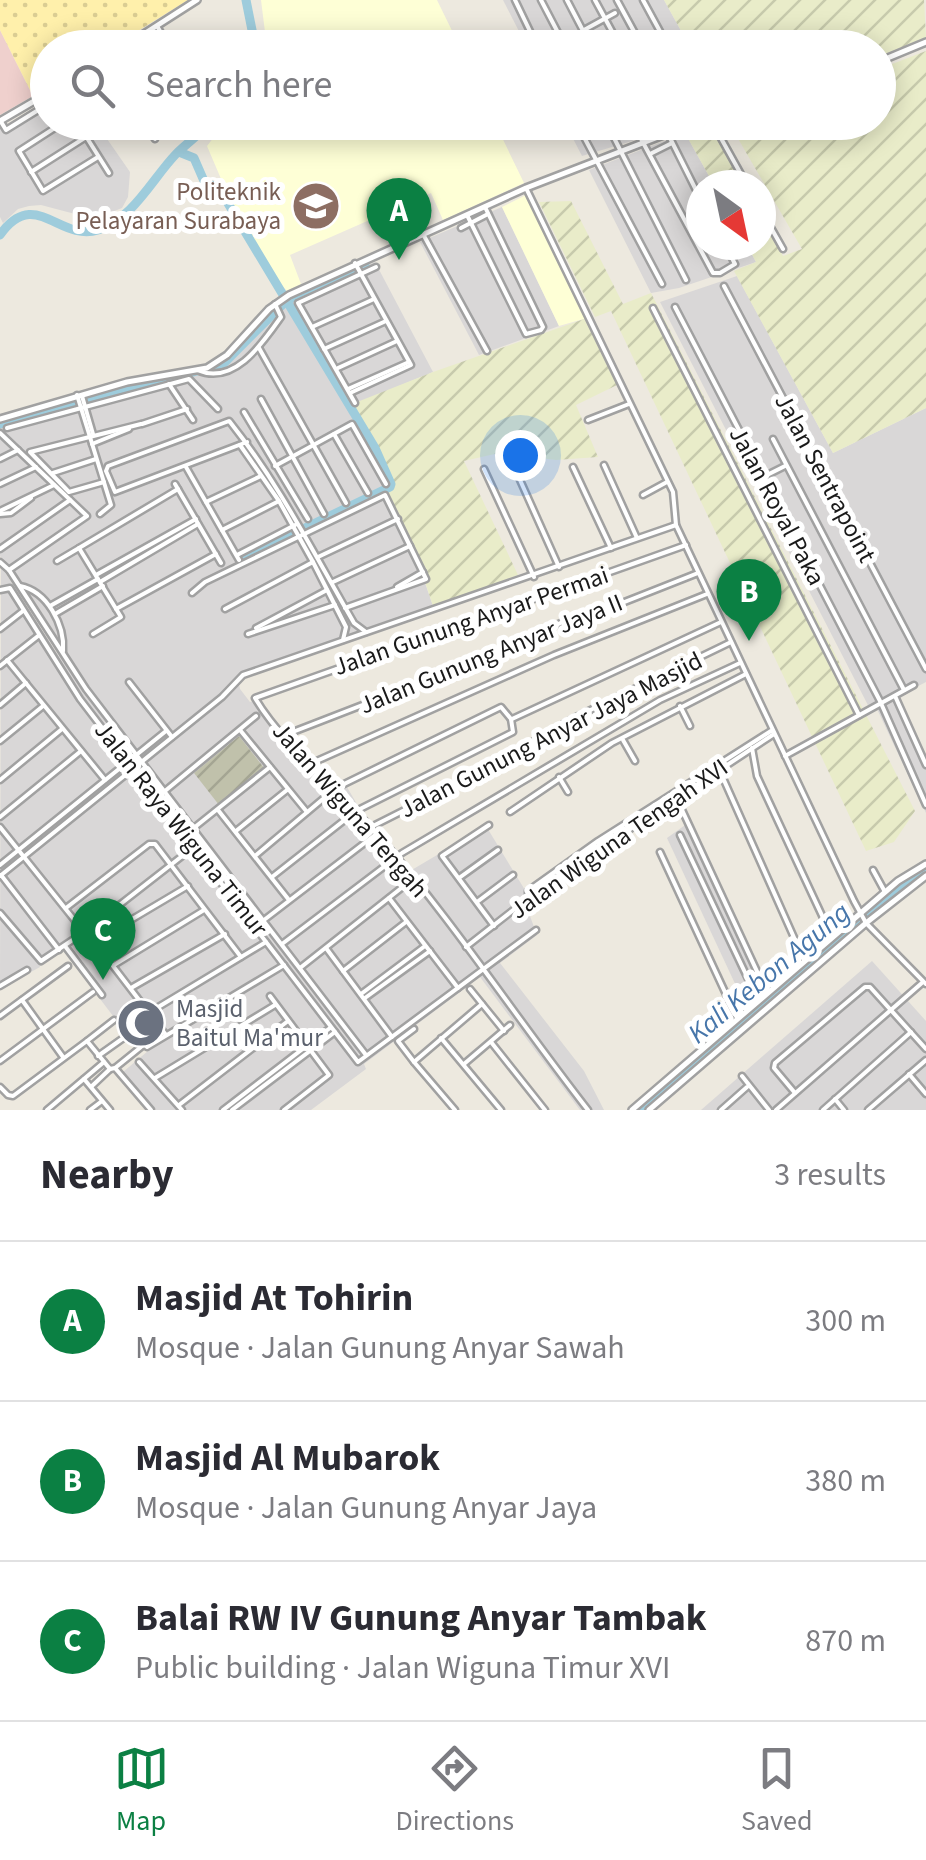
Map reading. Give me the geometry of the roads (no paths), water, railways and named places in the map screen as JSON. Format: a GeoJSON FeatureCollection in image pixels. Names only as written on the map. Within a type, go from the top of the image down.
{"type":"FeatureCollection","features":[{"type":"Feature","properties":{"kind":"street"},"geometry":{"type":"LineString","coordinates":[[149,30],[197,0]]}},
{"type":"Feature","properties":{"kind":"street"},"geometry":{"type":"LineString","coordinates":[[515,0],[529,30]]}},
{"type":"Feature","properties":{"kind":"street"},"geometry":{"type":"LineString","coordinates":[[541,0],[557,30]]}},
{"type":"Feature","properties":{"kind":"street"},"geometry":{"type":"LineString","coordinates":[[567,0],[583,30],[615,13]]}},
{"type":"Feature","properties":{"kind":"street"},"geometry":{"type":"LineString","coordinates":[[595,0],[611,30]]}},
{"type":"Feature","properties":{"kind":"street"},"geometry":{"type":"LineString","coordinates":[[617,0],[633,30]]}},
{"type":"Feature","properties":{"kind":"street"},"geometry":{"type":"LineString","coordinates":[[643,0],[660,30]]}},
{"type":"Feature","properties":{"kind":"street"},"geometry":{"type":"LineString","coordinates":[[156,25],[159,30]]}},
{"type":"Feature","properties":{"kind":"street"},"geometry":{"type":"LineString","coordinates":[[896,54],[926,42]]}},
{"type":"Feature","properties":{"kind":"street"},"geometry":{"type":"LineString","coordinates":[[30,103],[0,120],[6,130],[30,115]]}},
{"type":"Feature","properties":{"kind":"street"},"geometry":{"type":"LineString","coordinates":[[36,140],[18,152],[46,191],[98,157]]}},
{"type":"Feature","properties":{"kind":"street"},"geometry":{"type":"LineString","coordinates":[[30,172],[81,140]]}},
{"type":"Feature","properties":{"kind":"street"},"geometry":{"type":"LineString","coordinates":[[88,140],[109,173]]}},
{"type":"Feature","properties":{"kind":"street"},"geometry":{"type":"LineString","coordinates":[[585,140],[662,284]]}},
{"type":"Feature","properties":{"kind":"street"},"geometry":{"type":"LineString","coordinates":[[615,140],[686,280]]}},
{"type":"Feature","properties":{"kind":"street"},"geometry":{"type":"LineString","coordinates":[[461,228],[526,188],[648,140]]}},
{"type":"Feature","properties":{"kind":"street"},"geometry":{"type":"LineString","coordinates":[[670,140],[686,171]]}},
{"type":"Feature","properties":{"kind":"street"},"geometry":{"type":"LineString","coordinates":[[722,140],[739,170]]}},
{"type":"Feature","properties":{"kind":"street"},"geometry":{"type":"LineString","coordinates":[[643,142],[686,225]]}},
{"type":"Feature","properties":{"kind":"street"},"geometry":{"type":"LineString","coordinates":[[650,154],[672,143]]}},
{"type":"Feature","properties":{"kind":"street"},"geometry":{"type":"LineString","coordinates":[[526,188],[668,482],[674,496],[676,525],[863,918],[925,983],[772,1110],[742,1076]]}},
{"type":"Feature","properties":{"kind":"street"},"geometry":{"type":"LineString","coordinates":[[7,428],[81,401],[197,371],[227,355],[286,296],[422,234],[487,210]]}},
{"type":"Feature","properties":{"kind":"street"},"geometry":{"type":"LineString","coordinates":[[467,215],[526,334],[541,330],[543,326],[487,210]]}},
{"type":"Feature","properties":{"kind":"street"},"geometry":{"type":"LineString","coordinates":[[422,234],[488,351]]}},
{"type":"Feature","properties":{"kind":"street"},"geometry":{"type":"LineString","coordinates":[[776,235],[784,249]]}},
{"type":"Feature","properties":{"kind":"street"},"geometry":{"type":"LineString","coordinates":[[703,260],[716,274],[733,266],[732,260]]}},
{"type":"Feature","properties":{"kind":"street"},"geometry":{"type":"LineString","coordinates":[[349,391],[410,363],[355,264]]}},
{"type":"Feature","properties":{"kind":"street"},"geometry":{"type":"LineString","coordinates":[[355,403],[298,306],[300,301],[376,267]]}},
{"type":"Feature","properties":{"kind":"street","name":"Jalan Sentrapoint"},"geometry":{"type":"LineString","coordinates":[[724,286],[926,669]]}},
{"type":"Feature","properties":{"kind":"street"},"geometry":{"type":"LineString","coordinates":[[312,327],[374,299]]}},
{"type":"Feature","properties":{"kind":"street"},"geometry":{"type":"LineString","coordinates":[[197,371],[208,375],[229,371],[259,348],[281,317],[278,306]]}},
{"type":"Feature","properties":{"kind":"street","name":"Jalan Royal Paka"},"geometry":{"type":"LineString","coordinates":[[675,307],[881,704],[926,806]]}},
{"type":"Feature","properties":{"kind":"street"},"geometry":{"type":"LineString","coordinates":[[653,308],[859,715]]}},
{"type":"Feature","properties":{"kind":"street"},"geometry":{"type":"LineString","coordinates":[[324,348],[386,320]]}},
{"type":"Feature","properties":{"kind":"street"},"geometry":{"type":"LineString","coordinates":[[336,369],[397,341]]}},
{"type":"Feature","properties":{"kind":"street"},"geometry":{"type":"LineString","coordinates":[[259,348],[346,503]]}},
{"type":"Feature","properties":{"kind":"street"},"geometry":{"type":"LineString","coordinates":[[0,418],[192,379],[218,409]]}},
{"type":"Feature","properties":{"kind":"street"},"geometry":{"type":"LineString","coordinates":[[169,384],[194,420]]}},
{"type":"Feature","properties":{"kind":"street"},"geometry":{"type":"LineString","coordinates":[[261,399],[324,514]]}},
{"type":"Feature","properties":{"kind":"street"},"geometry":{"type":"LineString","coordinates":[[81,401],[111,505],[100,514]]}},
{"type":"Feature","properties":{"kind":"street"},"geometry":{"type":"LineString","coordinates":[[588,420],[629,404]]}},
{"type":"Feature","properties":{"kind":"street"},"geometry":{"type":"LineString","coordinates":[[92,444],[186,409]]}},
{"type":"Feature","properties":{"kind":"street"},"geometry":{"type":"LineString","coordinates":[[244,412],[308,518]]}},
{"type":"Feature","properties":{"kind":"street"},"geometry":{"type":"LineString","coordinates":[[244,444],[114,492],[106,471],[108,466],[228,421],[300,524],[305,532],[354,623],[366,632]]}},
{"type":"Feature","properties":{"kind":"street"},"geometry":{"type":"LineString","coordinates":[[104,482],[72,492],[30,454],[141,424]]}},
{"type":"Feature","properties":{"kind":"street"},"geometry":{"type":"LineString","coordinates":[[275,466],[352,424],[386,484]]}},
{"type":"Feature","properties":{"kind":"street"},"geometry":{"type":"LineString","coordinates":[[0,433],[86,514],[86,518],[9,570]]}},
{"type":"Feature","properties":{"kind":"street"},"geometry":{"type":"LineString","coordinates":[[334,434],[368,493]]}},
{"type":"Feature","properties":{"kind":"street"},"geometry":{"type":"LineString","coordinates":[[773,439],[904,690]]}},
{"type":"Feature","properties":{"kind":"street"},"geometry":{"type":"LineString","coordinates":[[244,444],[346,627],[344,640]]}},
{"type":"Feature","properties":{"kind":"street"},"geometry":{"type":"LineString","coordinates":[[0,459],[19,450]]}},
{"type":"Feature","properties":{"kind":"street"},"geometry":{"type":"LineString","coordinates":[[50,474],[96,459]]}},
{"type":"Feature","properties":{"kind":"street"},"geometry":{"type":"LineString","coordinates":[[604,465],[637,539]]}},
{"type":"Feature","properties":{"kind":"street"},"geometry":{"type":"LineString","coordinates":[[0,484],[36,467]]}},
{"type":"Feature","properties":{"kind":"street"},"geometry":{"type":"LineString","coordinates":[[573,467],[612,548]]}},
{"type":"Feature","properties":{"kind":"street"},"geometry":{"type":"LineString","coordinates":[[186,468],[238,558],[386,495],[425,580],[345,608]]}},
{"type":"Feature","properties":{"kind":"street"},"geometry":{"type":"LineString","coordinates":[[762,478],[787,469]]}},
{"type":"Feature","properties":{"kind":"street"},"geometry":{"type":"LineString","coordinates":[[484,470],[534,577]]}},
{"type":"Feature","properties":{"kind":"street"},"geometry":{"type":"LineString","coordinates":[[206,502],[262,476]]}},
{"type":"Feature","properties":{"kind":"street"},"geometry":{"type":"LineString","coordinates":[[520,480],[559,567]]}},
{"type":"Feature","properties":{"kind":"street"},"geometry":{"type":"LineString","coordinates":[[643,495],[668,482]]}},
{"type":"Feature","properties":{"kind":"street"},"geometry":{"type":"LineString","coordinates":[[0,513],[55,484]]}},
{"type":"Feature","properties":{"kind":"street"},"geometry":{"type":"LineString","coordinates":[[57,561],[177,486],[221,564]]}},
{"type":"Feature","properties":{"kind":"street"},"geometry":{"type":"LineString","coordinates":[[0,549],[70,500]]}},
{"type":"Feature","properties":{"kind":"street"},"geometry":{"type":"LineString","coordinates":[[222,530],[279,501]]}},
{"type":"Feature","properties":{"kind":"street"},"geometry":{"type":"LineString","coordinates":[[318,558],[398,518]]}},
{"type":"Feature","properties":{"kind":"street"},"geometry":{"type":"LineString","coordinates":[[49,607],[197,521]]}},
{"type":"Feature","properties":{"kind":"street"},"geometry":{"type":"LineString","coordinates":[[192,592],[296,532],[300,524]]}},
{"type":"Feature","properties":{"kind":"street"},"geometry":{"type":"LineString","coordinates":[[102,995],[0,875],[230,690],[243,675],[676,525]]}},
{"type":"Feature","properties":{"kind":"street","name":"Jalan Gunung Anyar Permai"},"geometry":{"type":"LineString","coordinates":[[256,697],[686,545]]}},
{"type":"Feature","properties":{"kind":"street"},"geometry":{"type":"LineString","coordinates":[[332,583],[410,546]]}},
{"type":"Feature","properties":{"kind":"street"},"geometry":{"type":"LineString","coordinates":[[80,548],[120,619],[93,634]]}},
{"type":"Feature","properties":{"kind":"street"},"geometry":{"type":"LineString","coordinates":[[116,609],[216,554]]}},
{"type":"Feature","properties":{"kind":"street","name":"Jalan Raya Wiguna Timur"},"geometry":{"type":"LineString","coordinates":[[0,562],[142,762],[366,1056],[358,1062],[333,1030],[80,699],[10,588],[2,589]]}},
{"type":"Feature","properties":{"kind":"street"},"geometry":{"type":"LineString","coordinates":[[225,609],[312,562]]}},
{"type":"Feature","properties":{"kind":"street","name":"Jalan Gunung Anyar Jaya II"},"geometry":{"type":"LineString","coordinates":[[284,735],[476,660],[576,616],[589,616],[698,572]]}},
{"type":"Feature","properties":{"kind":"street"},"geometry":{"type":"LineString","coordinates":[[54,615],[99,580]]}},
{"type":"Feature","properties":{"kind":"street"},"geometry":{"type":"LineString","coordinates":[[20,586],[34,590],[49,607],[62,632],[62,653]]}},
{"type":"Feature","properties":{"kind":"street"},"geometry":{"type":"LineString","coordinates":[[326,590],[250,632],[334,605]]}},
{"type":"Feature","properties":{"kind":"street"},"geometry":{"type":"LineString","coordinates":[[312,764],[554,655],[708,594]]}},
{"type":"Feature","properties":{"kind":"street"},"geometry":{"type":"LineString","coordinates":[[0,629],[23,611]]}},
{"type":"Feature","properties":{"kind":"street"},"geometry":{"type":"LineString","coordinates":[[511,720],[721,622]]}},
{"type":"Feature","properties":{"kind":"street"},"geometry":{"type":"LineString","coordinates":[[346,627],[354,623]]}},
{"type":"Feature","properties":{"kind":"street"},"geometry":{"type":"LineString","coordinates":[[0,666],[38,636]]}},
{"type":"Feature","properties":{"kind":"street","name":"Jalan Gunung Anyar Jaya Masjid"},"geometry":{"type":"LineString","coordinates":[[371,827],[478,773],[576,717],[731,642]]}},
{"type":"Feature","properties":{"kind":"street"},"geometry":{"type":"LineString","coordinates":[[7,660],[105,780]]}},
{"type":"Feature","properties":{"kind":"street"},"geometry":{"type":"LineString","coordinates":[[282,944],[396,857],[645,709],[740,662]]}},
{"type":"Feature","properties":{"kind":"street"},"geometry":{"type":"LineString","coordinates":[[510,812],[622,738],[746,674]]}},
{"type":"Feature","properties":{"kind":"street"},"geometry":{"type":"LineString","coordinates":[[129,682],[172,737]]}},
{"type":"Feature","properties":{"kind":"street"},"geometry":{"type":"LineString","coordinates":[[0,705],[26,683]]}},
{"type":"Feature","properties":{"kind":"street"},"geometry":{"type":"LineString","coordinates":[[785,756],[914,685]]}},
{"type":"Feature","properties":{"kind":"street"},"geometry":{"type":"LineString","coordinates":[[895,695],[926,765]]}},
{"type":"Feature","properties":{"kind":"street","name":"Jalan Wiguna Tengah"},"geometry":{"type":"LineString","coordinates":[[256,697],[262,710],[414,878],[588,1110]]}},
{"type":"Feature","properties":{"kind":"street"},"geometry":{"type":"LineString","coordinates":[[0,741],[44,706]]}},
{"type":"Feature","properties":{"kind":"street"},"geometry":{"type":"LineString","coordinates":[[680,706],[690,726]]}},
{"type":"Feature","properties":{"kind":"street"},"geometry":{"type":"LineString","coordinates":[[255,856],[336,788],[500,707],[511,720],[513,732],[356,811],[272,877]]}},
{"type":"Feature","properties":{"kind":"street"},"geometry":{"type":"LineString","coordinates":[[166,790],[256,716]]}},
{"type":"Feature","properties":{"kind":"street"},"geometry":{"type":"LineString","coordinates":[[0,780],[63,729]]}},
{"type":"Feature","properties":{"kind":"street"},"geometry":{"type":"LineString","coordinates":[[240,730],[307,812]]}},
{"type":"Feature","properties":{"kind":"street"},"geometry":{"type":"LineString","coordinates":[[0,865],[166,731]]}},
{"type":"Feature","properties":{"kind":"street"},"geometry":{"type":"LineString","coordinates":[[528,899],[528,890],[598,841],[773,732]]}},
{"type":"Feature","properties":{"kind":"street","name":"Jalan Wiguna Tengah XVI"},"geometry":{"type":"LineString","coordinates":[[466,947],[528,899],[773,732]]}},
{"type":"Feature","properties":{"kind":"street"},"geometry":{"type":"LineString","coordinates":[[622,738],[635,762]]}},
{"type":"Feature","properties":{"kind":"street"},"geometry":{"type":"LineString","coordinates":[[752,748],[757,776],[832,937]]}},
{"type":"Feature","properties":{"kind":"street"},"geometry":{"type":"LineString","coordinates":[[0,818],[81,751]]}},
{"type":"Feature","properties":{"kind":"street"},"geometry":{"type":"LineString","coordinates":[[194,828],[270,768]]}},
{"type":"Feature","properties":{"kind":"street"},"geometry":{"type":"LineString","coordinates":[[719,769],[804,960]]}},
{"type":"Feature","properties":{"kind":"street"},"geometry":{"type":"LineString","coordinates":[[558,777],[568,792]]}},
{"type":"Feature","properties":{"kind":"street"},"geometry":{"type":"LineString","coordinates":[[236,831],[288,790]]}},
{"type":"Feature","properties":{"kind":"street"},"geometry":{"type":"LineString","coordinates":[[676,796],[768,992]]}},
{"type":"Feature","properties":{"kind":"street"},"geometry":{"type":"LineString","coordinates":[[218,810],[289,900]]}},
{"type":"Feature","properties":{"kind":"street"},"geometry":{"type":"LineString","coordinates":[[489,825],[443,854],[443,859],[494,926]]}},
{"type":"Feature","properties":{"kind":"street"},"geometry":{"type":"LineString","coordinates":[[0,827],[96,940],[166,1035]]}},
{"type":"Feature","properties":{"kind":"street"},"geometry":{"type":"LineString","coordinates":[[264,920],[377,833]]}},
{"type":"Feature","properties":{"kind":"street"},"geometry":{"type":"LineString","coordinates":[[680,835],[758,1000]]}},
{"type":"Feature","properties":{"kind":"street"},"geometry":{"type":"LineString","coordinates":[[66,908],[152,843],[241,957]]}},
{"type":"Feature","properties":{"kind":"street"},"geometry":{"type":"LineString","coordinates":[[0,914],[40,961],[195,846]]}},
{"type":"Feature","properties":{"kind":"street"},"geometry":{"type":"LineString","coordinates":[[459,878],[498,850]]}},
{"type":"Feature","properties":{"kind":"street"},"geometry":{"type":"LineString","coordinates":[[660,852],[737,1018]]}},
{"type":"Feature","properties":{"kind":"street"},"geometry":{"type":"LineString","coordinates":[[649,1110],[863,918],[885,892],[926,864]]}},
{"type":"Feature","properties":{"kind":"street"},"geometry":{"type":"LineString","coordinates":[[874,870],[885,892]]}},
{"type":"Feature","properties":{"kind":"street"},"geometry":{"type":"LineString","coordinates":[[220,878],[228,873]]}},
{"type":"Feature","properties":{"kind":"street"},"geometry":{"type":"LineString","coordinates":[[477,902],[513,875]]}},
{"type":"Feature","properties":{"kind":"street"},"geometry":{"type":"LineString","coordinates":[[632,1110],[832,937],[926,876]]}},
{"type":"Feature","properties":{"kind":"street"},"geometry":{"type":"LineString","coordinates":[[300,968],[414,878]]}},
{"type":"Feature","properties":{"kind":"street"},"geometry":{"type":"LineString","coordinates":[[96,940],[188,886]]}},
{"type":"Feature","properties":{"kind":"street"},"geometry":{"type":"LineString","coordinates":[[390,898],[458,988]]}},
{"type":"Feature","properties":{"kind":"street"},"geometry":{"type":"LineString","coordinates":[[114,965],[206,910]]}},
{"type":"Feature","properties":{"kind":"street"},"geometry":{"type":"LineString","coordinates":[[343,971],[407,921]]}},
{"type":"Feature","properties":{"kind":"street","name":"Jalan Wiguna Tengah XVI"},"geometry":{"type":"LineString","coordinates":[[482,970],[536,930]]}},
{"type":"Feature","properties":{"kind":"street"},"geometry":{"type":"LineString","coordinates":[[131,988],[225,934]]}},
{"type":"Feature","properties":{"kind":"street"},"geometry":{"type":"LineString","coordinates":[[150,1012],[267,941]]}},
{"type":"Feature","properties":{"kind":"street"},"geometry":{"type":"LineString","coordinates":[[326,948],[392,1036]]}},
{"type":"Feature","properties":{"kind":"street"},"geometry":{"type":"LineString","coordinates":[[363,996],[428,948]]}},
{"type":"Feature","properties":{"kind":"street"},"geometry":{"type":"LineString","coordinates":[[91,1087],[144,1047],[284,965]]}},
{"type":"Feature","properties":{"kind":"street"},"geometry":{"type":"LineString","coordinates":[[0,1016],[68,966]]}},
{"type":"Feature","properties":{"kind":"street"},"geometry":{"type":"LineString","coordinates":[[0,986],[26,970]]}},
{"type":"Feature","properties":{"kind":"street"},"geometry":{"type":"LineString","coordinates":[[366,1056],[482,970]]}},
{"type":"Feature","properties":{"kind":"street"},"geometry":{"type":"LineString","coordinates":[[795,1093],[774,1068],[775,1063],[865,987],[870,987],[926,1049]]}},
{"type":"Feature","properties":{"kind":"street"},"geometry":{"type":"LineString","coordinates":[[470,989],[504,1031]]}},
{"type":"Feature","properties":{"kind":"street"},"geometry":{"type":"LineString","coordinates":[[0,1061],[93,992]]}},
{"type":"Feature","properties":{"kind":"street"},"geometry":{"type":"LineString","coordinates":[[270,996],[329,1076],[284,1110]]}},
{"type":"Feature","properties":{"kind":"street"},"geometry":{"type":"LineString","coordinates":[[22,1000],[63,1057]]}},
{"type":"Feature","properties":{"kind":"street"},"geometry":{"type":"LineString","coordinates":[[155,1078],[276,1004]]}},
{"type":"Feature","properties":{"kind":"street"},"geometry":{"type":"LineString","coordinates":[[414,1062],[482,1004]]}},
{"type":"Feature","properties":{"kind":"street"},"geometry":{"type":"LineString","coordinates":[[0,1100],[13,1096],[114,1020]]}},
{"type":"Feature","properties":{"kind":"street"},"geometry":{"type":"LineString","coordinates":[[139,1062],[180,1107],[288,1021]]}},
{"type":"Feature","properties":{"kind":"street"},"geometry":{"type":"LineString","coordinates":[[464,1064],[510,1026]]}},
{"type":"Feature","properties":{"kind":"street"},"geometry":{"type":"LineString","coordinates":[[414,1029],[398,1042],[455,1110]]}},
{"type":"Feature","properties":{"kind":"street"},"geometry":{"type":"LineString","coordinates":[[223,1110],[333,1030]]}},
{"type":"Feature","properties":{"kind":"street"},"geometry":{"type":"LineString","coordinates":[[823,1110],[911,1032]]}},
{"type":"Feature","properties":{"kind":"street"},"geometry":{"type":"LineString","coordinates":[[441,1038],[501,1110]]}},
{"type":"Feature","properties":{"kind":"street"},"geometry":{"type":"LineString","coordinates":[[98,1056],[122,1039]]}},
{"type":"Feature","properties":{"kind":"street"},"geometry":{"type":"LineString","coordinates":[[87,1041],[151,1110]]}},
{"type":"Feature","properties":{"kind":"street"},"geometry":{"type":"LineString","coordinates":[[491,1042],[544,1110]]}},
{"type":"Feature","properties":{"kind":"street"},"geometry":{"type":"LineString","coordinates":[[868,1110],[926,1060]]}},
{"type":"Feature","properties":{"kind":"street"},"geometry":{"type":"LineString","coordinates":[[47,1110],[104,1062]]}},
{"type":"Feature","properties":{"kind":"street"},"geometry":{"type":"LineString","coordinates":[[908,1074],[926,1094]]}},
{"type":"Feature","properties":{"kind":"street"},"geometry":{"type":"LineString","coordinates":[[84,1079],[110,1110]]}},
{"type":"Feature","properties":{"kind":"street"},"geometry":{"type":"LineString","coordinates":[[721,1110],[749,1085]]}},
{"type":"Feature","properties":{"kind":"street"},"geometry":{"type":"LineString","coordinates":[[0,1087],[8,1095]]}},
{"type":"Feature","properties":{"kind":"street"},"geometry":{"type":"LineString","coordinates":[[232,1110],[244,1097]]}},
{"type":"Feature","properties":{"kind":"street"},"geometry":{"type":"LineString","coordinates":[[836,1099],[844,1110]]}},
{"type":"Feature","properties":{"kind":"street"},"geometry":{"type":"LineString","coordinates":[[90,1110],[102,1100]]}},
{"type":"Feature","properties":{"kind":"waterway"},"geometry":{"type":"LineString","coordinates":[[246,0],[252,30]]}},
{"type":"Feature","properties":{"kind":"waterway"},"geometry":{"type":"LineString","coordinates":[[0,235],[25,215],[36,215],[84,232],[110,225],[132,208],[191,140]]}},
{"type":"Feature","properties":{"kind":"waterway"},"geometry":{"type":"LineString","coordinates":[[179,152],[194,158],[204,181],[220,190],[375,448],[391,484],[243,558]]}},
{"type":"Feature","properties":{"kind":"waterway"},"geometry":{"type":"LineString","coordinates":[[0,424],[223,364],[286,301],[365,264]]}},
{"type":"Feature","properties":{"kind":"waterway","name":"Kali Kebon Agung"},"geometry":{"type":"LineString","coordinates":[[641,1110],[868,913],[926,870]]}},
{"type":"Feature","properties":{"kind":"place","name":"Politeknik Pelayaran Surabaya"},"geometry":{"type":"Point","coordinates":[316,206]}},
{"type":"Feature","properties":{"kind":"place","name":"Masjid At Tohirin"},"geometry":{"type":"Point","coordinates":[399,260]}},
{"type":"Feature","properties":{"kind":"place","name":"Masjid Al Mubarok"},"geometry":{"type":"Point","coordinates":[749,641]}},
{"type":"Feature","properties":{"kind":"place","name":"Balai RW IV Gunung Anyar Tambak"},"geometry":{"type":"Point","coordinates":[103,980]}},
{"type":"Feature","properties":{"kind":"place","name":"Masjid Baitul Ma'mur"},"geometry":{"type":"Point","coordinates":[141,1023]}}]}
